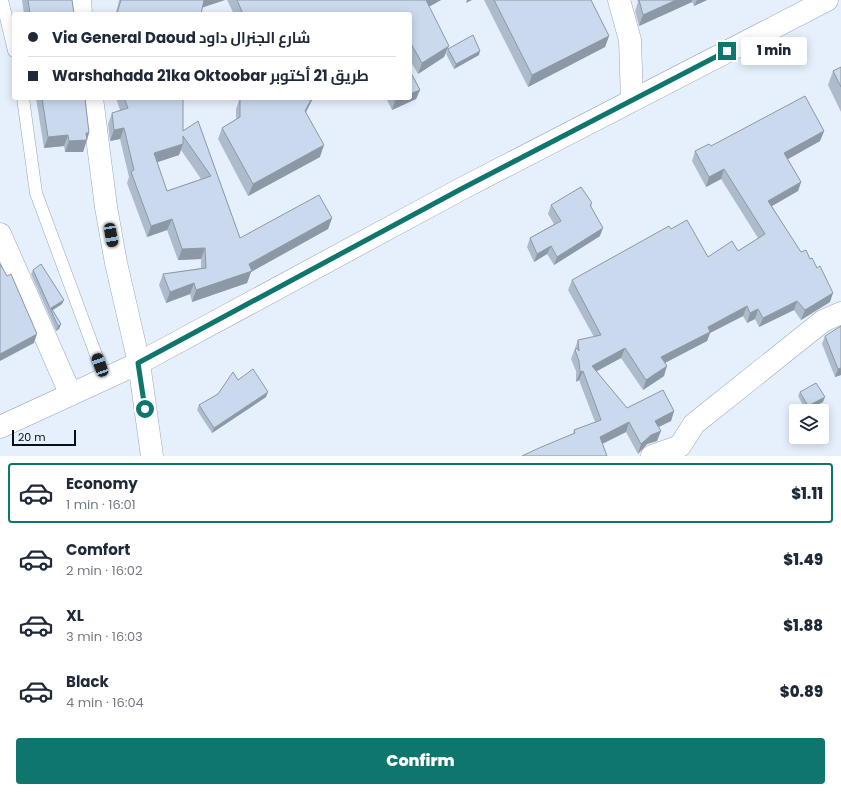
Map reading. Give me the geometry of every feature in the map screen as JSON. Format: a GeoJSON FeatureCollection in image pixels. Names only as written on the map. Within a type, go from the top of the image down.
{"type":"FeatureCollection","features":[{"type":"Feature","properties":{"kind":"main road"},"geometry":{"type":"LineString","coordinates":[[80,0],[81,12]]}},
{"type":"Feature","properties":{"kind":"main road"},"geometry":{"type":"LineString","coordinates":[[619,0],[630,40],[632,100]]}},
{"type":"Feature","properties":{"kind":"main road"},"geometry":{"type":"LineString","coordinates":[[0,426],[138,363],[463,188],[827,0]]}},
{"type":"Feature","properties":{"kind":"main road"},"geometry":{"type":"LineString","coordinates":[[92,100],[106,207],[116,263],[138,363],[152,456]]}},
{"type":"Feature","properties":{"kind":"main road"},"geometry":{"type":"LineString","coordinates":[[0,234],[70,393]]}},
{"type":"Feature","properties":{"kind":"main road"},"geometry":{"type":"LineString","coordinates":[[652,456],[683,451],[694,424],[823,321],[841,313]]}},
{"type":"Feature","properties":{"kind":"lane"},"geometry":{"type":"LineString","coordinates":[[2,0],[12,42]]}},
{"type":"Feature","properties":{"kind":"lane"},"geometry":{"type":"LineString","coordinates":[[23,100],[36,193],[105,379]]}},
{"type":"Feature","properties":{"kind":"building"},"geometry":{"type":"Polygon","coordinates":[[[28,0],[72,0],[74,12],[30,12],[28,0]]]}},
{"type":"Feature","properties":{"kind":"building"},"geometry":{"type":"Polygon","coordinates":[[[121,0],[204,0],[201,12],[117,12],[121,0]]]}},
{"type":"Feature","properties":{"kind":"building"},"geometry":{"type":"Polygon","coordinates":[[[237,0],[426,0],[449,46],[422,63],[412,46],[412,12],[242,12],[237,0]]]}},
{"type":"Feature","properties":{"kind":"building"},"geometry":{"type":"Polygon","coordinates":[[[494,0],[591,0],[609,36],[532,75],[494,0]]]}},
{"type":"Feature","properties":{"kind":"building"},"geometry":{"type":"Polygon","coordinates":[[[639,0],[676,0],[643,15],[639,0]]]}},
{"type":"Feature","properties":{"kind":"building"},"geometry":{"type":"Polygon","coordinates":[[[473,35],[480,51],[456,64],[448,49],[473,35]]]}},
{"type":"Feature","properties":{"kind":"building"},"geometry":{"type":"Polygon","coordinates":[[[841,67],[841,87],[833,71],[841,67]]]}},
{"type":"Feature","properties":{"kind":"building"},"geometry":{"type":"Polygon","coordinates":[[[412,75],[420,90],[412,93],[412,75]]]}},
{"type":"Feature","properties":{"kind":"building"},"geometry":{"type":"Polygon","coordinates":[[[805,96],[824,131],[784,153],[801,182],[768,201],[801,252],[806,250],[810,259],[812,258],[817,268],[820,266],[833,293],[805,310],[797,301],[763,318],[758,309],[750,313],[747,306],[708,327],[710,332],[661,357],[667,366],[646,380],[625,348],[592,366],[627,408],[663,390],[674,411],[655,421],[661,431],[651,435],[641,444],[629,422],[600,437],[607,456],[522,456],[575,433],[574,430],[601,420],[583,371],[580,372],[579,361],[575,350],[577,348],[579,351],[578,340],[601,335],[572,280],[669,226],[671,229],[687,220],[708,257],[732,241],[738,251],[765,234],[724,169],[709,177],[695,151],[709,144],[711,146],[805,96]]]}},
{"type":"Feature","properties":{"kind":"building"},"geometry":{"type":"Polygon","coordinates":[[[42,100],[85,100],[89,133],[86,133],[87,140],[69,141],[68,135],[48,137],[42,100]]]}},
{"type":"Feature","properties":{"kind":"building"},"geometry":{"type":"Polygon","coordinates":[[[125,100],[183,100],[183,131],[198,121],[240,238],[319,195],[332,218],[249,264],[252,271],[196,290],[194,283],[170,292],[163,274],[206,268],[205,248],[182,249],[172,219],[151,226],[131,172],[134,170],[124,128],[114,130],[112,113],[128,108],[125,100]],[[183,136],[183,144],[154,153],[167,191],[211,176],[183,136]]]}},
{"type":"Feature","properties":{"kind":"building"},"geometry":{"type":"Polygon","coordinates":[[[240,100],[311,100],[305,111],[324,145],[253,184],[222,128],[240,117],[240,100]]]}},
{"type":"Feature","properties":{"kind":"building"},"geometry":{"type":"Polygon","coordinates":[[[581,187],[592,203],[590,205],[603,228],[557,257],[551,246],[537,254],[530,238],[561,221],[551,205],[581,187]]]}},
{"type":"Feature","properties":{"kind":"building"},"geometry":{"type":"Polygon","coordinates":[[[0,264],[7,276],[11,274],[37,334],[0,354],[0,264]]]}},
{"type":"Feature","properties":{"kind":"building"},"geometry":{"type":"Polygon","coordinates":[[[41,264],[64,300],[51,308],[61,324],[58,326],[33,270],[41,264]]]}},
{"type":"Feature","properties":{"kind":"building"},"geometry":{"type":"Polygon","coordinates":[[[841,326],[841,368],[838,369],[825,336],[841,326]]]}},
{"type":"Feature","properties":{"kind":"building"},"geometry":{"type":"Polygon","coordinates":[[[253,369],[268,392],[214,428],[199,405],[218,394],[233,372],[238,380],[253,369]]]}},
{"type":"Feature","properties":{"kind":"building"},"geometry":{"type":"Polygon","coordinates":[[[816,383],[825,397],[812,404],[807,404],[800,392],[816,383]]]}},
{"type":"Feature","properties":{"kind":"route"},"geometry":{"type":"LineString","coordinates":[[145,409],[138,363],[463,188],[727,51]]}}]}
